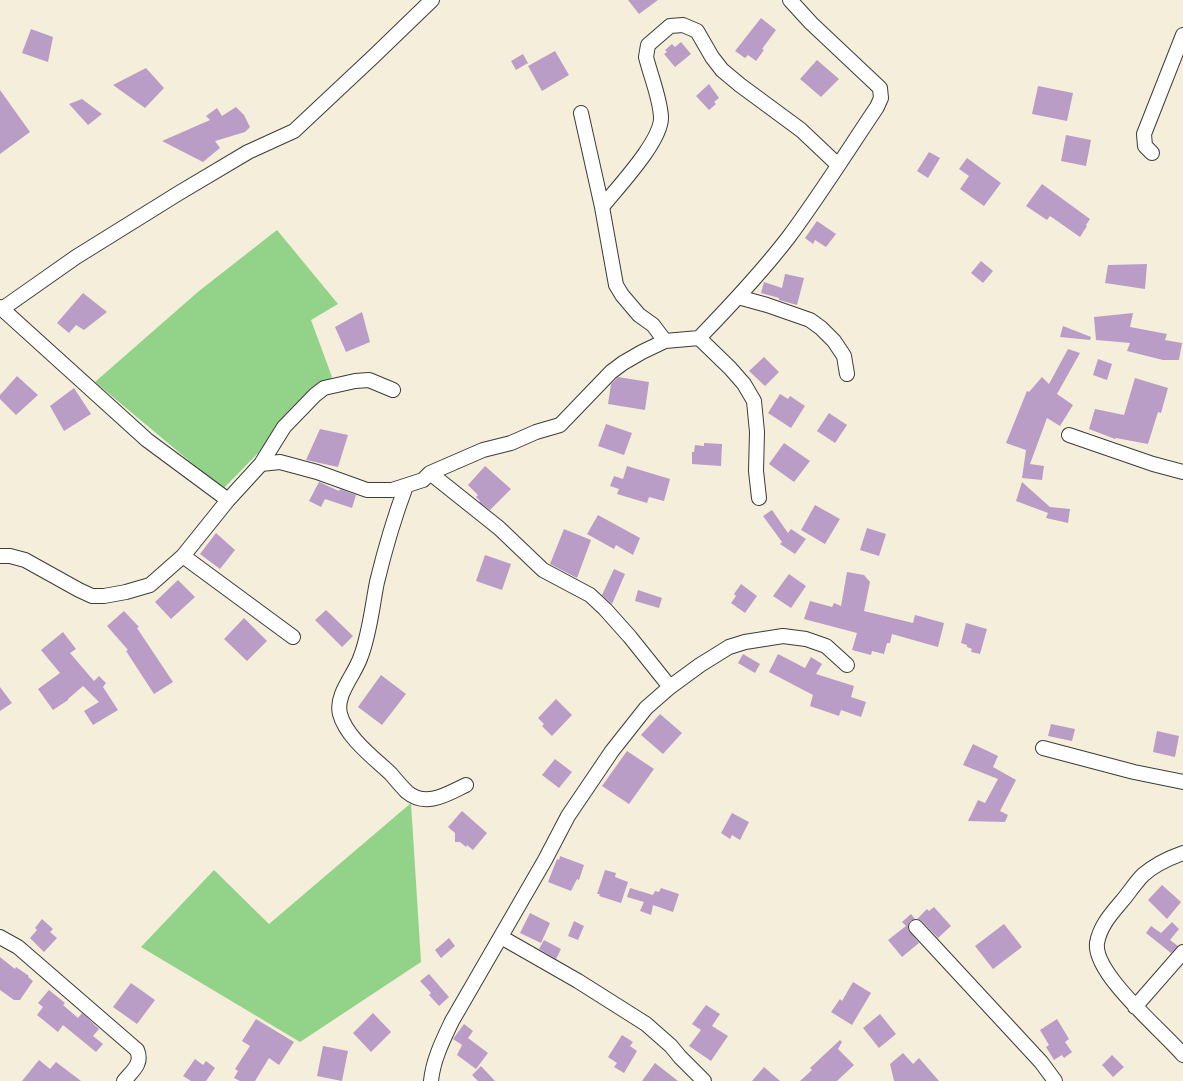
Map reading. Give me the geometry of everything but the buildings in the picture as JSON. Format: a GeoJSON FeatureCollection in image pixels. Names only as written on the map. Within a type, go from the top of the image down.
{"type":"FeatureCollection","features":[{"type":"Feature","properties":{"kind":"street"},"geometry":{"type":"LineString","coordinates":[[228,500],[147,440],[1,308],[76,257],[179,193],[248,152],[294,131],[432,0]]}},
{"type":"Feature","properties":{"kind":"street"},"geometry":{"type":"LineString","coordinates":[[261,464],[280,462],[298,466],[367,490],[392,490],[406,486],[423,480],[430,472],[483,450],[511,443],[536,432],[560,425],[611,372],[642,352],[666,340],[700,338],[738,297],[787,239],[810,208],[877,106],[881,93],[880,88],[811,23],[790,0]]}},
{"type":"Feature","properties":{"kind":"street"},"geometry":{"type":"LineString","coordinates":[[602,207],[632,170],[653,141],[658,131],[661,119],[659,105],[646,58],[648,45],[670,26],[683,25],[697,32],[712,57],[722,70],[802,130],[838,165]]}},
{"type":"Feature","properties":{"kind":"street"},"geometry":{"type":"LineString","coordinates":[[1152,153],[1145,146],[1144,134],[1183,34]]}},
{"type":"Feature","properties":{"kind":"street"},"geometry":{"type":"LineString","coordinates":[[581,113],[602,207],[616,285],[634,310],[653,325],[666,340]]}},
{"type":"Feature","properties":{"kind":"street"},"geometry":{"type":"LineString","coordinates":[[738,297],[768,305],[810,320],[821,328],[834,341],[844,356],[847,374]]}},
{"type":"Feature","properties":{"kind":"street"},"geometry":{"type":"LineString","coordinates":[[700,338],[744,384],[754,401],[757,432],[756,472],[759,498]]}},
{"type":"Feature","properties":{"kind":"street"},"geometry":{"type":"LineString","coordinates":[[0,556],[10,556],[25,560],[92,596],[104,596],[126,592],[150,584],[184,556],[228,500],[261,464],[284,427],[315,395],[324,388],[355,381],[369,380],[393,390]]}},
{"type":"Feature","properties":{"kind":"street"},"geometry":{"type":"LineString","coordinates":[[1068,435],[1153,464],[1183,472]]}},
{"type":"Feature","properties":{"kind":"street"},"geometry":{"type":"LineString","coordinates":[[430,472],[499,528],[543,570],[590,595],[605,609],[630,637],[670,687]]}},
{"type":"Feature","properties":{"kind":"street"},"geometry":{"type":"LineString","coordinates":[[406,486],[382,559],[366,642],[359,664],[348,682],[338,704],[340,716],[348,732],[408,793],[424,800],[443,796],[466,785]]}},
{"type":"Feature","properties":{"kind":"street"},"geometry":{"type":"LineString","coordinates":[[184,556],[293,637]]}},
{"type":"Feature","properties":{"kind":"street"},"geometry":{"type":"LineString","coordinates":[[431,1081],[434,1064],[452,1021],[545,860],[568,816],[588,785],[646,708],[670,687],[706,661],[729,647],[745,642],[783,636],[806,639],[826,646],[847,665]]}},
{"type":"Feature","properties":{"kind":"street"},"geometry":{"type":"LineString","coordinates":[[1043,748],[1134,772],[1183,782]]}},
{"type":"Feature","properties":{"kind":"street"},"geometry":{"type":"LineString","coordinates":[[1183,853],[1171,857],[1143,875],[1102,926],[1097,942],[1098,952],[1113,980],[1135,1007],[1183,1055]]}},
{"type":"Feature","properties":{"kind":"street"},"geometry":{"type":"LineString","coordinates":[[916,928],[1041,1062],[1055,1081]]}},
{"type":"Feature","properties":{"kind":"street"},"geometry":{"type":"LineString","coordinates":[[0,937],[18,947],[137,1050],[139,1062],[124,1081]]}},
{"type":"Feature","properties":{"kind":"street"},"geometry":{"type":"LineString","coordinates":[[501,937],[578,981],[646,1024],[671,1046],[704,1081]]}},
{"type":"Feature","properties":{"kind":"street"},"geometry":{"type":"LineString","coordinates":[[1135,1007],[1183,952]]}},
{"type":"Feature","properties":{"kind":"green space"},"geometry":{"type":"Polygon","coordinates":[[[277,230],[338,304],[311,320],[332,377],[223,489],[95,382],[199,291],[277,230]]]}},
{"type":"Feature","properties":{"kind":"green space"},"geometry":{"type":"Polygon","coordinates":[[[411,803],[421,962],[300,1042],[141,947],[214,870],[269,924],[411,803]]]}}]}
